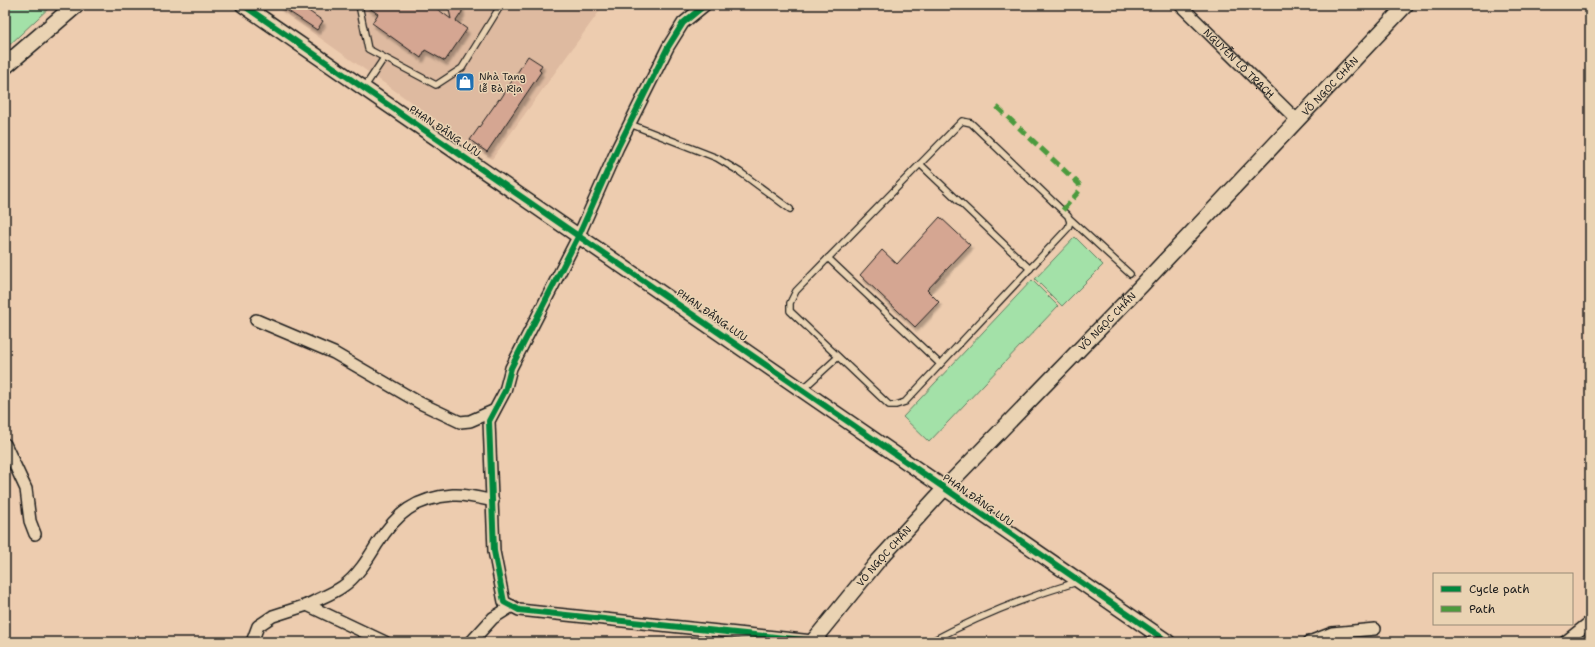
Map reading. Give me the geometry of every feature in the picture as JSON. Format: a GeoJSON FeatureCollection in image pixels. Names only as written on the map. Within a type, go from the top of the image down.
{"type":"FeatureCollection","features":[{"type":"Feature","properties":{"kind":"main road"},"geometry":{"type":"LineString","coordinates":[[5,66],[76,5]]}},
{"type":"Feature","properties":{"kind":"street","name":"PHAN ĐĂNG LƯU"},"geometry":{"type":"LineString","coordinates":[[243,5],[1168,642]]}},
{"type":"Feature","properties":{"kind":"street"},"geometry":{"type":"LineString","coordinates":[[705,5],[683,23],[668,47],[630,124],[579,235],[511,368],[504,391],[489,421],[494,551],[504,602],[519,610],[816,642]]}},
{"type":"Feature","properties":{"kind":"street","name":"NGUYỄN LỘ TRẠCH"},"geometry":{"type":"LineString","coordinates":[[1180,5],[1298,121]]}},
{"type":"Feature","properties":{"kind":"street","name":"VÕ NGỌC CHẤN"},"geometry":{"type":"LineString","coordinates":[[816,642],[878,561],[944,489],[1072,359],[1406,5]]}},
{"type":"Feature","properties":{"kind":"street"},"geometry":{"type":"LineString","coordinates":[[256,320],[334,353],[420,403],[460,422],[470,422],[494,411]]}},
{"type":"Feature","properties":{"kind":"street"},"geometry":{"type":"LineString","coordinates":[[5,444],[26,489],[30,521],[35,534]]}},
{"type":"Feature","properties":{"kind":"street"},"geometry":{"type":"LineString","coordinates":[[252,642],[258,626],[273,616],[307,605],[343,587],[369,557],[386,531],[402,513],[414,505],[428,500],[454,495],[493,501]]}},
{"type":"Feature","properties":{"kind":"street"},"geometry":{"type":"LineString","coordinates":[[307,605],[385,642]]}},
{"type":"Feature","properties":{"kind":"street"},"geometry":{"type":"LineString","coordinates":[[471,642],[493,618],[512,606]]}},
{"type":"Feature","properties":{"kind":"street"},"geometry":{"type":"LineString","coordinates":[[1565,642],[1590,622]]}},
{"type":"Feature","properties":{"kind":"street"},"geometry":{"type":"LineString","coordinates":[[1309,642],[1332,633],[1375,629]]}},
{"type":"Feature","properties":{"kind":"lane"},"geometry":{"type":"LineString","coordinates":[[359,5],[368,49],[436,85],[462,68],[502,5]]}},
{"type":"Feature","properties":{"kind":"lane"},"geometry":{"type":"LineString","coordinates":[[364,88],[384,58]]}},
{"type":"Feature","properties":{"kind":"lane"},"geometry":{"type":"LineString","coordinates":[[1068,216],[1070,222],[1068,228],[905,402],[896,405],[889,404],[790,311],[790,302],[796,291],[962,121],[971,123],[1130,274]]}},
{"type":"Feature","properties":{"kind":"lane"},"geometry":{"type":"LineString","coordinates":[[630,124],[717,158],[740,172],[790,209]]}},
{"type":"Feature","properties":{"kind":"lane"},"geometry":{"type":"LineString","coordinates":[[920,164],[1030,269]]}},
{"type":"Feature","properties":{"kind":"lane"},"geometry":{"type":"LineString","coordinates":[[828,258],[940,364]]}},
{"type":"Feature","properties":{"kind":"lane"},"geometry":{"type":"LineString","coordinates":[[802,390],[838,357]]}},
{"type":"Feature","properties":{"kind":"lane"},"geometry":{"type":"LineString","coordinates":[[930,642],[965,623],[1056,587],[1079,582]]}},
{"type":"Feature","properties":{"kind":"shaded area","name":"Nhà Tang lễ Bà Rịa"},"geometry":{"type":"Polygon","coordinates":[[[273,5],[604,5],[492,159],[273,5]]]}},
{"type":"Feature","properties":{"kind":"green space"},"geometry":{"type":"Polygon","coordinates":[[[5,5],[52,5],[5,49],[5,5]]]}},
{"type":"Feature","properties":{"kind":"green space"},"geometry":{"type":"Polygon","coordinates":[[[1075,237],[1103,265],[1062,306],[1035,279],[1075,237]]]}},
{"type":"Feature","properties":{"kind":"green space"},"geometry":{"type":"Polygon","coordinates":[[[1032,280],[1058,306],[929,442],[903,417],[1032,280]]]}},
{"type":"Feature","properties":{"kind":"building"},"geometry":{"type":"Polygon","coordinates":[[[279,5],[300,5],[323,21],[317,30],[279,5]]]}},
{"type":"Feature","properties":{"kind":"building"},"geometry":{"type":"Polygon","coordinates":[[[365,5],[432,5],[451,19],[448,5],[461,5],[462,12],[456,21],[467,29],[445,61],[425,50],[421,58],[372,23],[378,14],[365,5]]]}},
{"type":"Feature","properties":{"kind":"building"},"geometry":{"type":"Polygon","coordinates":[[[528,56],[542,65],[539,70],[541,72],[487,152],[470,140],[499,99],[500,100],[528,56]]]}},
{"type":"Feature","properties":{"kind":"building"},"geometry":{"type":"Polygon","coordinates":[[[940,217],[970,245],[927,290],[939,302],[915,327],[860,275],[882,250],[897,264],[940,217]]]}},
{"type":"Feature","properties":{"kind":"marked path"},"geometry":{"type":"LineString","coordinates":[[997,107],[1079,184],[1080,190],[1062,211]]}},
{"type":"Feature","properties":{"kind":"cycle path"},"geometry":{"type":"LineString","coordinates":[[243,5],[1168,642]]}},
{"type":"Feature","properties":{"kind":"cycle path"},"geometry":{"type":"LineString","coordinates":[[705,5],[683,23],[668,47],[618,147],[579,235],[511,368],[505,391],[489,421],[494,551],[504,602],[519,610],[822,642]]}},
{"type":"Feature","properties":{"kind":"place","name":"Nhà Tang lễ Bà Rịa"},"geometry":{"type":"Point","coordinates":[465,82]}}]}
